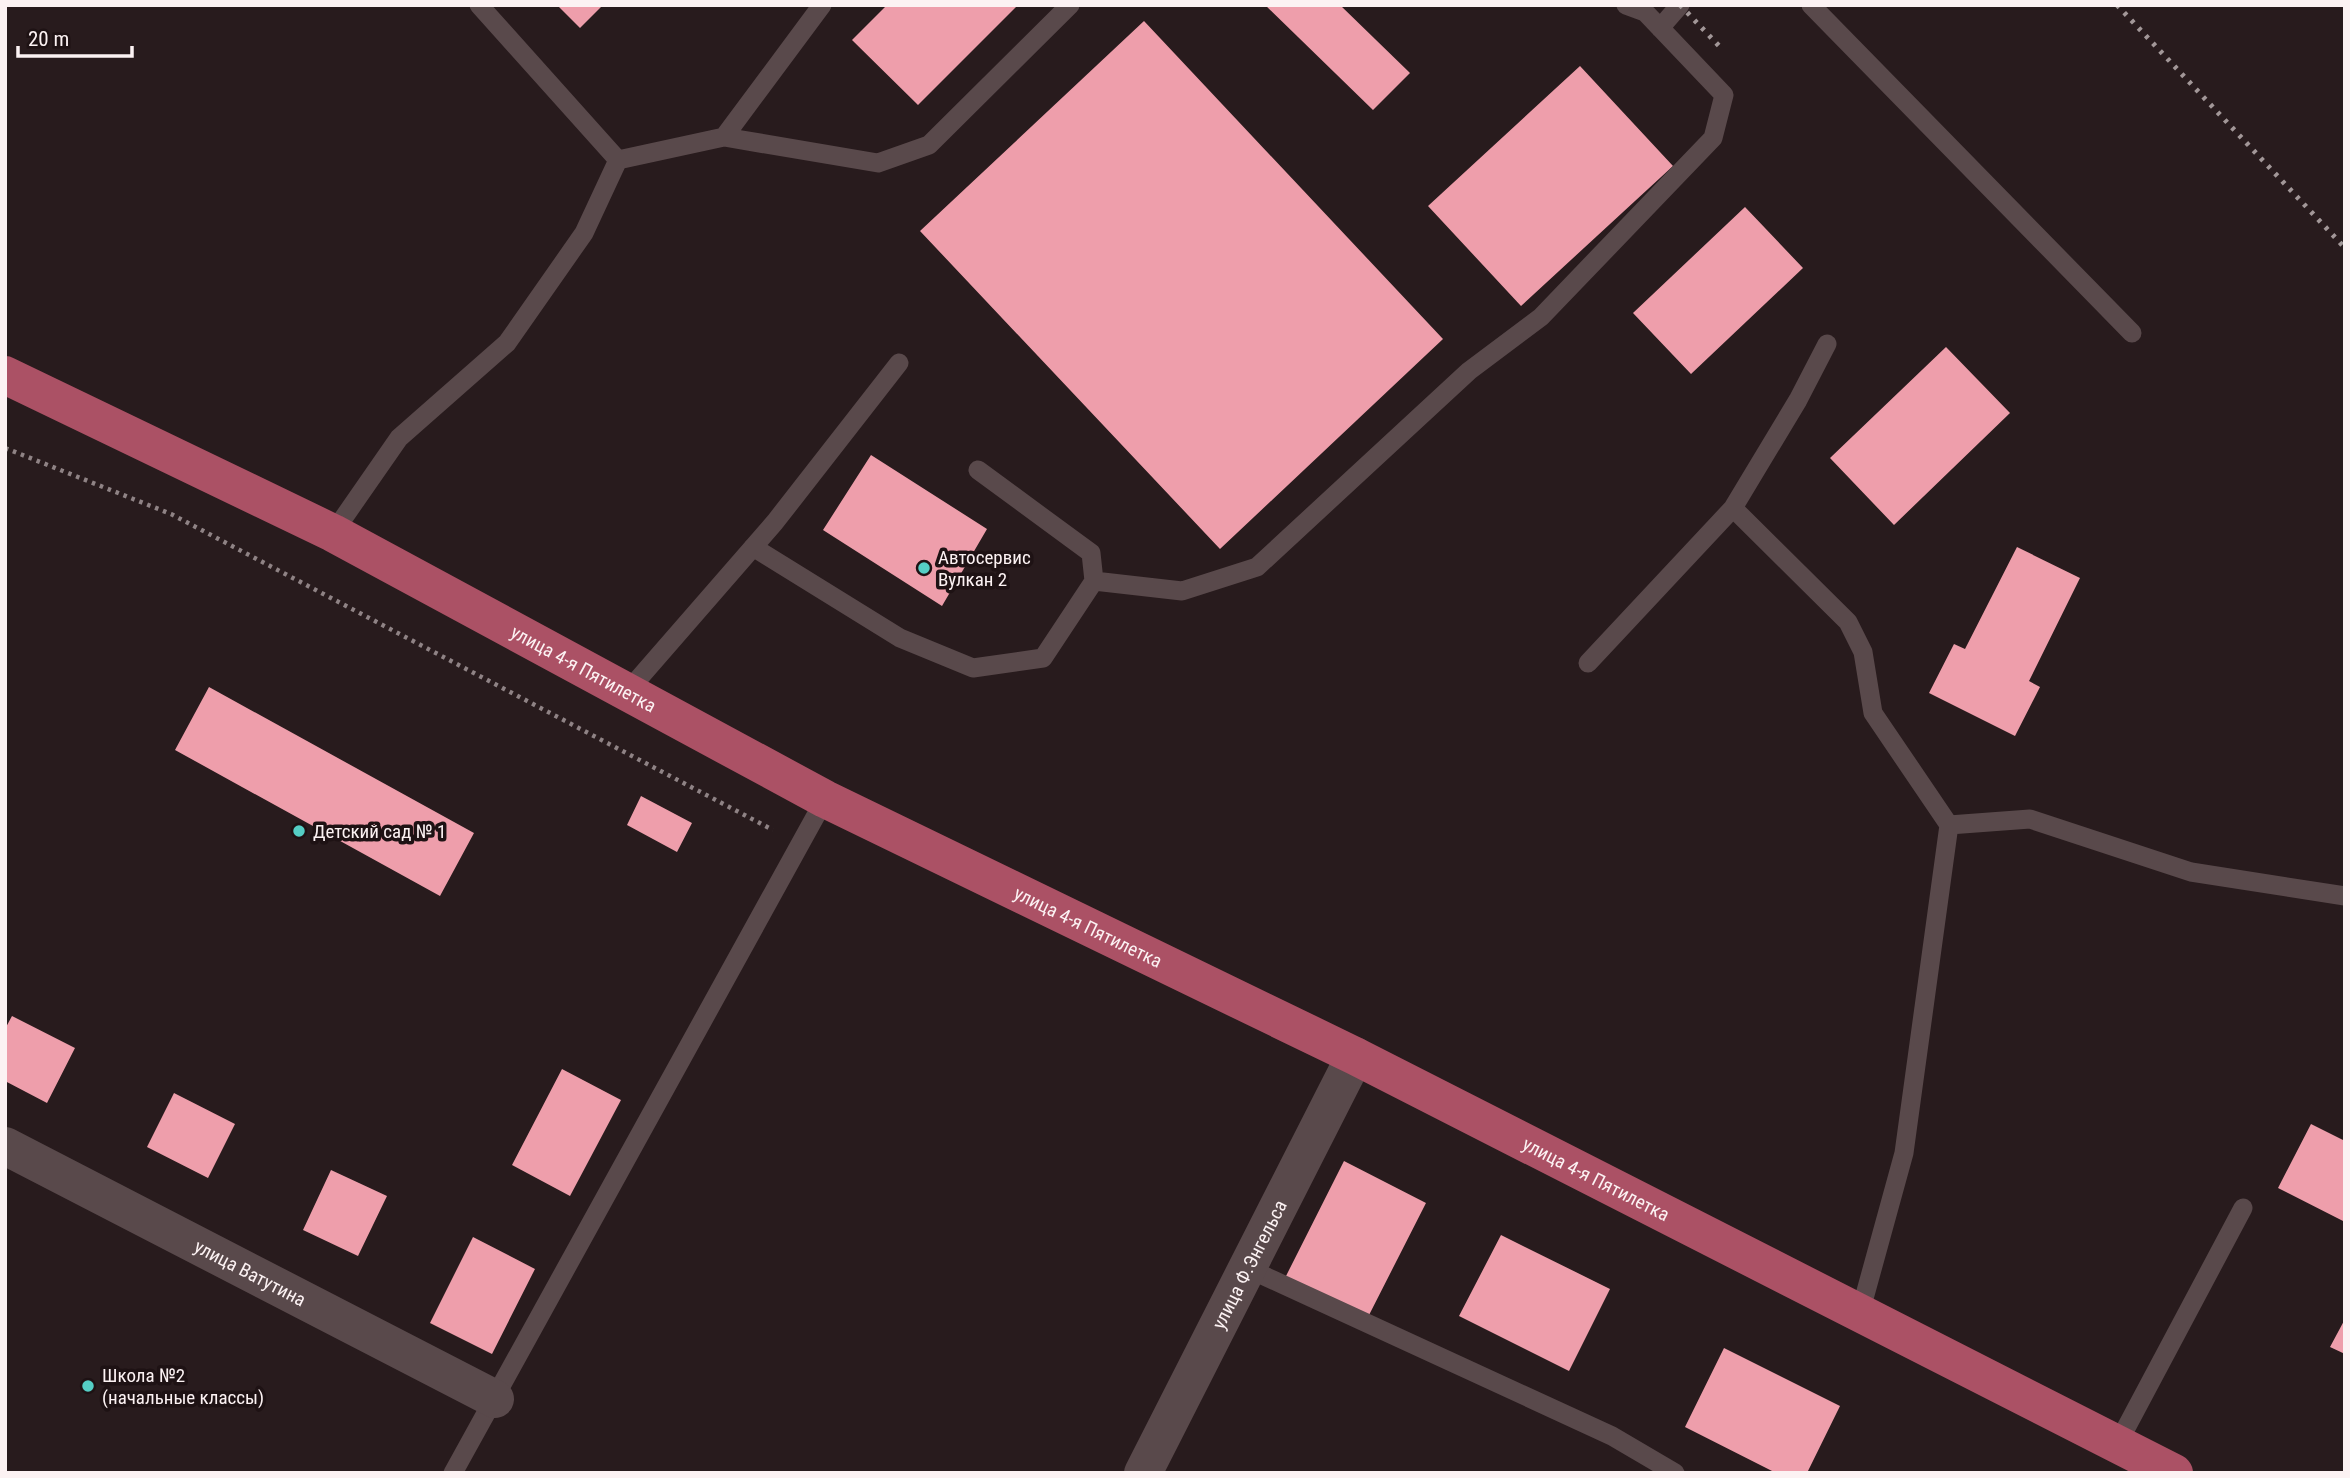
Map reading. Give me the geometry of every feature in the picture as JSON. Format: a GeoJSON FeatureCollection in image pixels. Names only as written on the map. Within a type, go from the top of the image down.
{"type":"FeatureCollection","features":[{"type":"Feature","properties":{"kind":"main road","name":"улица 4-я Пятилетка"},"geometry":{"type":"LineString","coordinates":[[5,375],[333,533],[825,799],[1355,1056],[2174,1473]]}},
{"type":"Feature","properties":{"kind":"street","name":"улица Ф.Энгельса"},"geometry":{"type":"LineString","coordinates":[[1143,1473],[1355,1056]]}},
{"type":"Feature","properties":{"kind":"street","name":"улица Ватутина"},"geometry":{"type":"LineString","coordinates":[[5,1146],[495,1399]]}},
{"type":"Feature","properties":{"kind":"lane"},"geometry":{"type":"LineString","coordinates":[[479,5],[618,160]]}},
{"type":"Feature","properties":{"kind":"lane"},"geometry":{"type":"LineString","coordinates":[[724,136],[822,5]]}},
{"type":"Feature","properties":{"kind":"lane"},"geometry":{"type":"LineString","coordinates":[[618,160],[724,136],[878,163],[929,145],[1070,5]]}},
{"type":"Feature","properties":{"kind":"lane"},"geometry":{"type":"LineString","coordinates":[[1094,581],[1182,591],[1257,567],[1469,371],[1541,317],[1713,138],[1724,95],[1645,12],[1626,5]]}},
{"type":"Feature","properties":{"kind":"lane"},"geometry":{"type":"LineString","coordinates":[[1660,28],[1680,5]]}},
{"type":"Feature","properties":{"kind":"lane"},"geometry":{"type":"LineString","coordinates":[[1811,5],[2132,333]]}},
{"type":"Feature","properties":{"kind":"lane"},"geometry":{"type":"LineString","coordinates":[[333,533],[399,438],[507,342],[584,233],[618,160]]}},
{"type":"Feature","properties":{"kind":"lane"},"geometry":{"type":"LineString","coordinates":[[1588,663],[1733,508],[1827,344]]}},
{"type":"Feature","properties":{"kind":"lane"},"geometry":{"type":"LineString","coordinates":[[628,692],[753,547],[899,363]]}},
{"type":"Feature","properties":{"kind":"lane"},"geometry":{"type":"LineString","coordinates":[[753,547],[900,638],[973,668],[1043,657],[1094,581],[1091,553],[978,470]]}},
{"type":"Feature","properties":{"kind":"lane"},"geometry":{"type":"LineString","coordinates":[[1733,508],[1848,622],[1863,652],[1873,713],[1949,825],[1904,1153],[1860,1312]]}},
{"type":"Feature","properties":{"kind":"lane"},"geometry":{"type":"LineString","coordinates":[[453,1473],[825,799]]}},
{"type":"Feature","properties":{"kind":"lane"},"geometry":{"type":"LineString","coordinates":[[1949,825],[2030,819],[2191,872],[2345,896]]}},
{"type":"Feature","properties":{"kind":"lane"},"geometry":{"type":"LineString","coordinates":[[2118,1443],[2243,1208]]}},
{"type":"Feature","properties":{"kind":"lane"},"geometry":{"type":"LineString","coordinates":[[1247,1268],[1612,1436],[1675,1473]]}},
{"type":"Feature","properties":{"kind":"path"},"geometry":{"type":"LineString","coordinates":[[5,448],[172,514],[773,830]]}},
{"type":"Feature","properties":{"kind":"building"},"geometry":{"type":"Polygon","coordinates":[[[557,5],[603,5],[580,28],[557,5]]]}},
{"type":"Feature","properties":{"kind":"building"},"geometry":{"type":"Polygon","coordinates":[[[887,5],[1018,5],[918,105],[852,40],[887,5]]]}},
{"type":"Feature","properties":{"kind":"building"},"geometry":{"type":"Polygon","coordinates":[[[1265,5],[1340,5],[1410,73],[1373,110],[1265,5]]]}},
{"type":"Feature","properties":{"kind":"building"},"geometry":{"type":"Polygon","coordinates":[[[1144,21],[1443,339],[1220,549],[920,231],[1144,21]]]}},
{"type":"Feature","properties":{"kind":"building"},"geometry":{"type":"Polygon","coordinates":[[[1580,66],[1673,166],[1521,306],[1428,206],[1580,66]]]}},
{"type":"Feature","properties":{"kind":"building"},"geometry":{"type":"Polygon","coordinates":[[[1745,207],[1803,268],[1691,374],[1633,313],[1745,207]]]}},
{"type":"Feature","properties":{"kind":"building"},"geometry":{"type":"Polygon","coordinates":[[[1946,347],[2010,413],[1894,525],[1830,458],[1946,347]]]}},
{"type":"Feature","properties":{"kind":"building","name":"Автосервис Вулкан 2"},"geometry":{"type":"Polygon","coordinates":[[[871,455],[987,529],[942,606],[823,530],[871,455]]]}},
{"type":"Feature","properties":{"kind":"building"},"geometry":{"type":"Polygon","coordinates":[[[2017,547],[2080,578],[2029,681],[2040,687],[2015,736],[1929,693],[1954,644],[1965,649],[2017,547]]]}},
{"type":"Feature","properties":{"kind":"building"},"geometry":{"type":"Polygon","coordinates":[[[209,687],[474,833],[440,896],[175,750],[209,687]]]}},
{"type":"Feature","properties":{"kind":"building"},"geometry":{"type":"Polygon","coordinates":[[[641,796],[692,823],[677,852],[627,825],[641,796]]]}},
{"type":"Feature","properties":{"kind":"building"},"geometry":{"type":"Polygon","coordinates":[[[12,1016],[75,1048],[47,1103],[5,1081],[5,1029],[12,1016]]]}},
{"type":"Feature","properties":{"kind":"building"},"geometry":{"type":"Polygon","coordinates":[[[562,1069],[621,1100],[570,1196],[512,1165],[562,1069]]]}},
{"type":"Feature","properties":{"kind":"building"},"geometry":{"type":"Polygon","coordinates":[[[174,1093],[235,1124],[208,1178],[147,1147],[174,1093]]]}},
{"type":"Feature","properties":{"kind":"building"},"geometry":{"type":"Polygon","coordinates":[[[2311,1124],[2345,1141],[2345,1222],[2278,1188],[2311,1124]]]}},
{"type":"Feature","properties":{"kind":"building"},"geometry":{"type":"Polygon","coordinates":[[[1344,1161],[1426,1203],[1367,1319],[1285,1278],[1344,1161]]]}},
{"type":"Feature","properties":{"kind":"building"},"geometry":{"type":"Polygon","coordinates":[[[331,1170],[387,1196],[358,1256],[303,1230],[331,1170]]]}},
{"type":"Feature","properties":{"kind":"building"},"geometry":{"type":"Polygon","coordinates":[[[1501,1235],[1610,1289],[1569,1371],[1459,1316],[1501,1235]]]}},
{"type":"Feature","properties":{"kind":"building"},"geometry":{"type":"Polygon","coordinates":[[[473,1237],[535,1269],[492,1354],[430,1323],[473,1237]]]}},
{"type":"Feature","properties":{"kind":"building"},"geometry":{"type":"Polygon","coordinates":[[[2345,1319],[2345,1354],[2330,1347],[2345,1319]]]}},
{"type":"Feature","properties":{"kind":"building"},"geometry":{"type":"Polygon","coordinates":[[[1724,1348],[1840,1406],[1807,1473],[1776,1473],[1685,1427],[1724,1348]]]}},
{"type":"Feature","properties":{"kind":"railway"},"geometry":{"type":"LineString","coordinates":[[1680,5],[1721,48]]}},
{"type":"Feature","properties":{"kind":"railway"},"geometry":{"type":"LineString","coordinates":[[2117,5],[2345,248]]}},
{"type":"Feature","properties":{"kind":"place","name":"Автосервис Вулкан 2"},"geometry":{"type":"Point","coordinates":[924,568]}},
{"type":"Feature","properties":{"kind":"place","name":"Детский сад № 1"},"geometry":{"type":"Point","coordinates":[299,831]}},
{"type":"Feature","properties":{"kind":"place","name":"Школа №2 (начальные классы)"},"geometry":{"type":"Point","coordinates":[88,1386]}}]}
